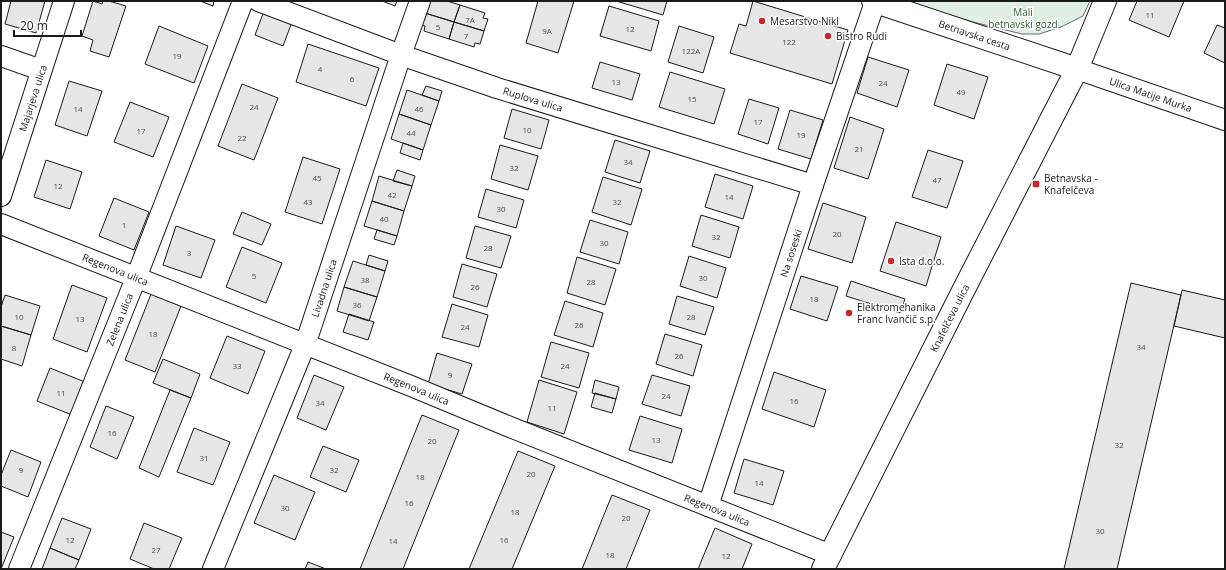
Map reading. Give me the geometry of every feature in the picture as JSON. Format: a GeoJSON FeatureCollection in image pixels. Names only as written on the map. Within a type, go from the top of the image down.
{"type":"FeatureCollection","features":[{"type":"Feature","properties":{"kind":"street","name":"Majarjeva ulica"},"geometry":{"type":"LineString","coordinates":[[1,196],[64,1]]}},
{"type":"Feature","properties":{"kind":"street","name":"Zelena ulica"},"geometry":{"type":"LineString","coordinates":[[19,569],[136,278],[243,1]]}},
{"type":"Feature","properties":{"kind":"street","name":"Ruplova ulica"},"geometry":{"type":"LineString","coordinates":[[258,1],[401,55],[519,95],[813,185]]}},
{"type":"Feature","properties":{"kind":"street","name":"Livadna ulica"},"geometry":{"type":"LineString","coordinates":[[213,569],[305,345],[420,1]]}},
{"type":"Feature","properties":{"kind":"street","name":"Betnavska cesta"},"geometry":{"type":"LineString","coordinates":[[874,1],[1077,69]]}},
{"type":"Feature","properties":{"kind":"street","name":"Na soseski"},"geometry":{"type":"LineString","coordinates":[[708,506],[874,1]]}},
{"type":"Feature","properties":{"kind":"street","name":"Knafelčeva ulica"},"geometry":{"type":"LineString","coordinates":[[827,562],[963,290],[1077,69],[1105,1]]}},
{"type":"Feature","properties":{"kind":"street"},"geometry":{"type":"LineString","coordinates":[[1,56],[41,70]]}},
{"type":"Feature","properties":{"kind":"street","name":"Ulica Matije Murka"},"geometry":{"type":"LineString","coordinates":[[1077,69],[1225,120]]}},
{"type":"Feature","properties":{"kind":"street","name":"Regenova ulica"},"geometry":{"type":"LineString","coordinates":[[1,224],[708,506],[827,562]]}},
{"type":"Feature","properties":{"kind":"green space","name":"Mali betnavski gozd"},"geometry":{"type":"Polygon","coordinates":[[[904,1],[1090,1],[1083,16],[1061,27],[1039,34],[1022,34],[973,22],[904,1]]]}},
{"type":"Feature","properties":{"kind":"building"},"geometry":{"type":"Polygon","coordinates":[[[11,1],[45,1],[36,33],[5,24],[11,1]]]}},
{"type":"Feature","properties":{"kind":"building"},"geometry":{"type":"Polygon","coordinates":[[[93,1],[102,4],[103,1],[109,1],[126,6],[109,57],[90,51],[93,40],[82,36],[93,1]]]}},
{"type":"Feature","properties":{"kind":"building"},"geometry":{"type":"Polygon","coordinates":[[[200,1],[214,1],[213,6],[200,1]]]}},
{"type":"Feature","properties":{"kind":"building"},"geometry":{"type":"Polygon","coordinates":[[[382,1],[397,1],[395,6],[382,1]]]}},
{"type":"Feature","properties":{"kind":"building"},"geometry":{"type":"Polygon","coordinates":[[[429,1],[447,1],[460,5],[454,22],[425,13],[429,1]]]}},
{"type":"Feature","properties":{"kind":"building"},"geometry":{"type":"Polygon","coordinates":[[[538,1],[574,1],[558,53],[526,43],[538,1]]]}},
{"type":"Feature","properties":{"kind":"building"},"geometry":{"type":"Polygon","coordinates":[[[616,1],[667,1],[663,15],[616,1]]]}},
{"type":"Feature","properties":{"kind":"building"},"geometry":{"type":"Polygon","coordinates":[[[753,1],[848,30],[832,84],[730,53],[739,24],[746,26],[753,1]]]}},
{"type":"Feature","properties":{"kind":"building"},"geometry":{"type":"Polygon","coordinates":[[[1137,1],[1184,1],[1169,37],[1129,20],[1137,1]]]}},
{"type":"Feature","properties":{"kind":"building"},"geometry":{"type":"Polygon","coordinates":[[[460,5],[485,13],[483,18],[488,19],[484,31],[454,22],[460,5]]]}},
{"type":"Feature","properties":{"kind":"building"},"geometry":{"type":"Polygon","coordinates":[[[609,6],[659,21],[651,51],[600,36],[609,6]]]}},
{"type":"Feature","properties":{"kind":"building"},"geometry":{"type":"Polygon","coordinates":[[[264,11],[292,22],[283,46],[255,35],[264,11]]]}},
{"type":"Feature","properties":{"kind":"building"},"geometry":{"type":"Polygon","coordinates":[[[425,13],[454,22],[449,39],[424,31],[425,26],[421,25],[425,13]]]}},
{"type":"Feature","properties":{"kind":"building"},"geometry":{"type":"Polygon","coordinates":[[[454,22],[484,31],[480,44],[475,43],[474,47],[449,39],[454,22]]]}},
{"type":"Feature","properties":{"kind":"building"},"geometry":{"type":"Polygon","coordinates":[[[1217,25],[1225,28],[1225,63],[1204,53],[1217,25]]]}},
{"type":"Feature","properties":{"kind":"building"},"geometry":{"type":"Polygon","coordinates":[[[159,26],[208,46],[194,83],[145,64],[159,26]]]}},
{"type":"Feature","properties":{"kind":"building"},"geometry":{"type":"Polygon","coordinates":[[[679,26],[714,37],[703,73],[668,62],[679,26]]]}},
{"type":"Feature","properties":{"kind":"building"},"geometry":{"type":"Polygon","coordinates":[[[308,44],[379,68],[366,106],[296,82],[308,44]]]}},
{"type":"Feature","properties":{"kind":"building"},"geometry":{"type":"Polygon","coordinates":[[[868,57],[909,70],[897,107],[857,93],[868,57]]]}},
{"type":"Feature","properties":{"kind":"building"},"geometry":{"type":"Polygon","coordinates":[[[600,62],[640,74],[632,100],[592,88],[600,62]]]}},
{"type":"Feature","properties":{"kind":"building"},"geometry":{"type":"Polygon","coordinates":[[[947,64],[988,77],[974,119],[934,105],[947,64]]]}},
{"type":"Feature","properties":{"kind":"building"},"geometry":{"type":"Polygon","coordinates":[[[670,72],[725,89],[714,124],[659,107],[670,72]]]}},
{"type":"Feature","properties":{"kind":"building"},"geometry":{"type":"Polygon","coordinates":[[[69,81],[102,91],[87,136],[55,125],[69,81]]]}},
{"type":"Feature","properties":{"kind":"building"},"geometry":{"type":"Polygon","coordinates":[[[242,84],[278,98],[254,160],[218,146],[242,84]]]}},
{"type":"Feature","properties":{"kind":"building"},"geometry":{"type":"Polygon","coordinates":[[[426,86],[442,91],[439,101],[422,95],[426,86]]]}},
{"type":"Feature","properties":{"kind":"building"},"geometry":{"type":"Polygon","coordinates":[[[407,90],[439,101],[431,125],[399,114],[407,90]]]}},
{"type":"Feature","properties":{"kind":"building"},"geometry":{"type":"Polygon","coordinates":[[[749,99],[779,108],[768,144],[738,134],[749,99]]]}},
{"type":"Feature","properties":{"kind":"building"},"geometry":{"type":"Polygon","coordinates":[[[130,102],[169,117],[153,157],[114,142],[130,102]]]}},
{"type":"Feature","properties":{"kind":"building"},"geometry":{"type":"Polygon","coordinates":[[[512,109],[549,120],[541,149],[504,138],[512,109]]]}},
{"type":"Feature","properties":{"kind":"building"},"geometry":{"type":"Polygon","coordinates":[[[790,110],[823,120],[811,159],[778,149],[790,110]]]}},
{"type":"Feature","properties":{"kind":"building"},"geometry":{"type":"Polygon","coordinates":[[[399,114],[431,125],[423,150],[391,139],[399,114]]]}},
{"type":"Feature","properties":{"kind":"building"},"geometry":{"type":"Polygon","coordinates":[[[850,117],[884,129],[868,179],[834,168],[850,117]]]}},
{"type":"Feature","properties":{"kind":"building"},"geometry":{"type":"Polygon","coordinates":[[[615,140],[650,151],[640,183],[605,172],[615,140]]]}},
{"type":"Feature","properties":{"kind":"building"},"geometry":{"type":"Polygon","coordinates":[[[403,143],[423,150],[420,160],[400,153],[403,143]]]}},
{"type":"Feature","properties":{"kind":"building"},"geometry":{"type":"Polygon","coordinates":[[[500,145],[538,156],[528,190],[491,179],[500,145]]]}},
{"type":"Feature","properties":{"kind":"building"},"geometry":{"type":"Polygon","coordinates":[[[928,150],[963,161],[947,208],[912,197],[928,150]]]}},
{"type":"Feature","properties":{"kind":"building"},"geometry":{"type":"Polygon","coordinates":[[[303,157],[340,169],[322,224],[285,212],[303,157]]]}},
{"type":"Feature","properties":{"kind":"building"},"geometry":{"type":"Polygon","coordinates":[[[46,160],[82,172],[70,209],[34,197],[46,160]]]}},
{"type":"Feature","properties":{"kind":"building"},"geometry":{"type":"Polygon","coordinates":[[[397,170],[415,176],[412,186],[393,181],[397,170]]]}},
{"type":"Feature","properties":{"kind":"building"},"geometry":{"type":"Polygon","coordinates":[[[715,174],[753,186],[743,219],[705,207],[715,174]]]}},
{"type":"Feature","properties":{"kind":"building"},"geometry":{"type":"Polygon","coordinates":[[[379,176],[412,186],[404,211],[372,201],[379,176]]]}},
{"type":"Feature","properties":{"kind":"building"},"geometry":{"type":"Polygon","coordinates":[[[603,177],[642,189],[631,225],[592,212],[603,177]]]}},
{"type":"Feature","properties":{"kind":"building"},"geometry":{"type":"Polygon","coordinates":[[[486,189],[524,200],[516,228],[478,217],[486,189]]]}},
{"type":"Feature","properties":{"kind":"building"},"geometry":{"type":"Polygon","coordinates":[[[114,198],[149,212],[134,250],[99,236],[114,198]]]}},
{"type":"Feature","properties":{"kind":"building"},"geometry":{"type":"Polygon","coordinates":[[[372,201],[404,211],[397,236],[364,226],[372,201]]]}},
{"type":"Feature","properties":{"kind":"building"},"geometry":{"type":"Polygon","coordinates":[[[823,203],[866,217],[852,263],[808,249],[823,203]]]}},
{"type":"Feature","properties":{"kind":"building"},"geometry":{"type":"Polygon","coordinates":[[[242,212],[271,224],[262,245],[233,234],[242,212]]]}},
{"type":"Feature","properties":{"kind":"building"},"geometry":{"type":"Polygon","coordinates":[[[701,215],[739,227],[730,258],[692,246],[701,215]]]}},
{"type":"Feature","properties":{"kind":"building"},"geometry":{"type":"Polygon","coordinates":[[[590,220],[628,232],[619,264],[580,252],[590,220]]]}},
{"type":"Feature","properties":{"kind":"building"},"geometry":{"type":"Polygon","coordinates":[[[896,222],[941,237],[926,286],[880,271],[896,222]]]}},
{"type":"Feature","properties":{"kind":"building"},"geometry":{"type":"Polygon","coordinates":[[[176,226],[215,240],[201,278],[163,265],[176,226]]]}},
{"type":"Feature","properties":{"kind":"building"},"geometry":{"type":"Polygon","coordinates":[[[475,226],[511,236],[501,268],[466,258],[475,226]]]}},
{"type":"Feature","properties":{"kind":"building"},"geometry":{"type":"Polygon","coordinates":[[[377,230],[397,236],[394,245],[374,239],[377,230]]]}},
{"type":"Feature","properties":{"kind":"building"},"geometry":{"type":"Polygon","coordinates":[[[242,247],[282,263],[266,303],[226,287],[242,247]]]}},
{"type":"Feature","properties":{"kind":"building"},"geometry":{"type":"Polygon","coordinates":[[[369,255],[388,261],[385,271],[366,265],[369,255]]]}},
{"type":"Feature","properties":{"kind":"building"},"geometry":{"type":"Polygon","coordinates":[[[689,256],[726,268],[717,298],[680,286],[689,256]]]}},
{"type":"Feature","properties":{"kind":"building"},"geometry":{"type":"Polygon","coordinates":[[[577,257],[616,269],[605,305],[567,293],[577,257]]]}},
{"type":"Feature","properties":{"kind":"building"},"geometry":{"type":"Polygon","coordinates":[[[353,261],[385,271],[377,297],[344,287],[353,261]]]}},
{"type":"Feature","properties":{"kind":"building"},"geometry":{"type":"Polygon","coordinates":[[[462,264],[497,274],[487,307],[453,297],[462,264]]]}},
{"type":"Feature","properties":{"kind":"building"},"geometry":{"type":"Polygon","coordinates":[[[801,276],[838,287],[827,321],[790,309],[801,276]]]}},
{"type":"Feature","properties":{"kind":"building"},"geometry":{"type":"Polygon","coordinates":[[[851,281],[905,299],[900,313],[846,296],[851,281]]]}},
{"type":"Feature","properties":{"kind":"building"},"geometry":{"type":"Polygon","coordinates":[[[1131,283],[1181,295],[1117,569],[1064,569],[1131,283]]]}},
{"type":"Feature","properties":{"kind":"building"},"geometry":{"type":"Polygon","coordinates":[[[72,285],[107,298],[87,352],[53,339],[72,285]]]}},
{"type":"Feature","properties":{"kind":"building"},"geometry":{"type":"Polygon","coordinates":[[[344,287],[377,297],[369,321],[337,311],[344,287]]]}},
{"type":"Feature","properties":{"kind":"building"},"geometry":{"type":"Polygon","coordinates":[[[1182,290],[1225,300],[1225,338],[1174,326],[1182,290]]]}},
{"type":"Feature","properties":{"kind":"building"},"geometry":{"type":"Polygon","coordinates":[[[151,294],[181,306],[155,372],[125,360],[151,294]]]}},
{"type":"Feature","properties":{"kind":"building"},"geometry":{"type":"Polygon","coordinates":[[[5,295],[40,306],[31,335],[1,326],[1,307],[5,295]]]}},
{"type":"Feature","properties":{"kind":"building"},"geometry":{"type":"Polygon","coordinates":[[[677,296],[714,307],[705,335],[669,324],[677,296]]]}},
{"type":"Feature","properties":{"kind":"building"},"geometry":{"type":"Polygon","coordinates":[[[565,301],[603,313],[593,347],[554,335],[565,301]]]}},
{"type":"Feature","properties":{"kind":"building"},"geometry":{"type":"Polygon","coordinates":[[[452,304],[488,315],[479,347],[442,337],[452,304]]]}},
{"type":"Feature","properties":{"kind":"building"},"geometry":{"type":"Polygon","coordinates":[[[349,314],[374,322],[368,340],[343,332],[349,314]]]}},
{"type":"Feature","properties":{"kind":"building"},"geometry":{"type":"Polygon","coordinates":[[[1,326],[31,335],[22,366],[1,359],[1,326]]]}},
{"type":"Feature","properties":{"kind":"building"},"geometry":{"type":"Polygon","coordinates":[[[665,334],[702,345],[693,376],[656,364],[665,334]]]}},
{"type":"Feature","properties":{"kind":"building"},"geometry":{"type":"Polygon","coordinates":[[[227,336],[265,351],[248,394],[210,378],[227,336]]]}},
{"type":"Feature","properties":{"kind":"building"},"geometry":{"type":"Polygon","coordinates":[[[551,342],[589,353],[579,388],[541,377],[551,342]]]}},
{"type":"Feature","properties":{"kind":"building"},"geometry":{"type":"Polygon","coordinates":[[[437,353],[472,364],[462,394],[428,384],[437,353]]]}},
{"type":"Feature","properties":{"kind":"building"},"geometry":{"type":"Polygon","coordinates":[[[163,359],[200,374],[191,398],[153,383],[163,359]]]}},
{"type":"Feature","properties":{"kind":"building"},"geometry":{"type":"Polygon","coordinates":[[[50,368],[85,382],[72,415],[37,401],[50,368]]]}},
{"type":"Feature","properties":{"kind":"building"},"geometry":{"type":"Polygon","coordinates":[[[774,372],[826,390],[814,427],[762,409],[774,372]]]}},
{"type":"Feature","properties":{"kind":"building"},"geometry":{"type":"Polygon","coordinates":[[[314,375],[344,387],[326,430],[297,418],[314,375]]]}},
{"type":"Feature","properties":{"kind":"building"},"geometry":{"type":"Polygon","coordinates":[[[652,375],[690,386],[681,416],[642,404],[652,375]]]}},
{"type":"Feature","properties":{"kind":"building"},"geometry":{"type":"Polygon","coordinates":[[[539,380],[577,392],[564,434],[527,422],[539,380]]]}},
{"type":"Feature","properties":{"kind":"building"},"geometry":{"type":"Polygon","coordinates":[[[595,380],[619,387],[616,399],[592,393],[595,380]]]}},
{"type":"Feature","properties":{"kind":"building"},"geometry":{"type":"Polygon","coordinates":[[[170,390],[191,398],[159,477],[139,468],[170,390]]]}},
{"type":"Feature","properties":{"kind":"building"},"geometry":{"type":"Polygon","coordinates":[[[595,393],[616,399],[612,413],[591,407],[595,393]]]}},
{"type":"Feature","properties":{"kind":"building"},"geometry":{"type":"Polygon","coordinates":[[[106,406],[134,417],[117,459],[90,447],[106,406]]]}},
{"type":"Feature","properties":{"kind":"building"},"geometry":{"type":"Polygon","coordinates":[[[422,415],[459,430],[403,569],[360,569],[422,415]]]}},
{"type":"Feature","properties":{"kind":"building"},"geometry":{"type":"Polygon","coordinates":[[[640,416],[682,429],[672,463],[629,450],[640,416]]]}},
{"type":"Feature","properties":{"kind":"building"},"geometry":{"type":"Polygon","coordinates":[[[194,428],[230,442],[213,485],[177,472],[194,428]]]}},
{"type":"Feature","properties":{"kind":"building"},"geometry":{"type":"Polygon","coordinates":[[[323,446],[359,460],[346,492],[310,477],[323,446]]]}},
{"type":"Feature","properties":{"kind":"building"},"geometry":{"type":"Polygon","coordinates":[[[11,450],[41,462],[28,497],[1,486],[1,475],[11,450]]]}},
{"type":"Feature","properties":{"kind":"building"},"geometry":{"type":"Polygon","coordinates":[[[518,451],[555,466],[512,569],[469,569],[518,451]]]}},
{"type":"Feature","properties":{"kind":"building"},"geometry":{"type":"Polygon","coordinates":[[[744,459],[784,471],[773,505],[734,493],[744,459]]]}},
{"type":"Feature","properties":{"kind":"building"},"geometry":{"type":"Polygon","coordinates":[[[274,475],[315,492],[295,540],[254,523],[274,475]]]}},
{"type":"Feature","properties":{"kind":"building"},"geometry":{"type":"Polygon","coordinates":[[[612,495],[650,510],[626,569],[582,569],[612,495]]]}},
{"type":"Feature","properties":{"kind":"building"},"geometry":{"type":"Polygon","coordinates":[[[62,518],[91,529],[79,560],[50,548],[62,518]]]}},
{"type":"Feature","properties":{"kind":"building"},"geometry":{"type":"Polygon","coordinates":[[[144,523],[182,538],[169,569],[154,569],[130,559],[144,523]]]}},
{"type":"Feature","properties":{"kind":"building"},"geometry":{"type":"Polygon","coordinates":[[[715,528],[752,544],[742,569],[698,569],[715,528]]]}},
{"type":"Feature","properties":{"kind":"building"},"geometry":{"type":"Polygon","coordinates":[[[1,532],[14,537],[1,569],[1,532]]]}},
{"type":"Feature","properties":{"kind":"building"},"geometry":{"type":"Polygon","coordinates":[[[50,548],[79,560],[75,569],[42,569],[50,548]]]}},
{"type":"Feature","properties":{"kind":"building"},"geometry":{"type":"Polygon","coordinates":[[[308,562],[326,569],[305,569],[308,562]]]}},
{"type":"Feature","properties":{"kind":"place","name":"Mesarstvo Nikl"},"geometry":{"type":"Point","coordinates":[762,21]}},
{"type":"Feature","properties":{"kind":"place","name":"Bistro Rudi"},"geometry":{"type":"Point","coordinates":[828,36]}},
{"type":"Feature","properties":{"kind":"place","name":"Betnavska - Knafelčeva"},"geometry":{"type":"Point","coordinates":[1036,184]}},
{"type":"Feature","properties":{"kind":"place","name":"Ista d.o.o."},"geometry":{"type":"Point","coordinates":[891,261]}},
{"type":"Feature","properties":{"kind":"place","name":"Elektromehanika Franc Ivančič s.p."},"geometry":{"type":"Point","coordinates":[849,313]}}]}
